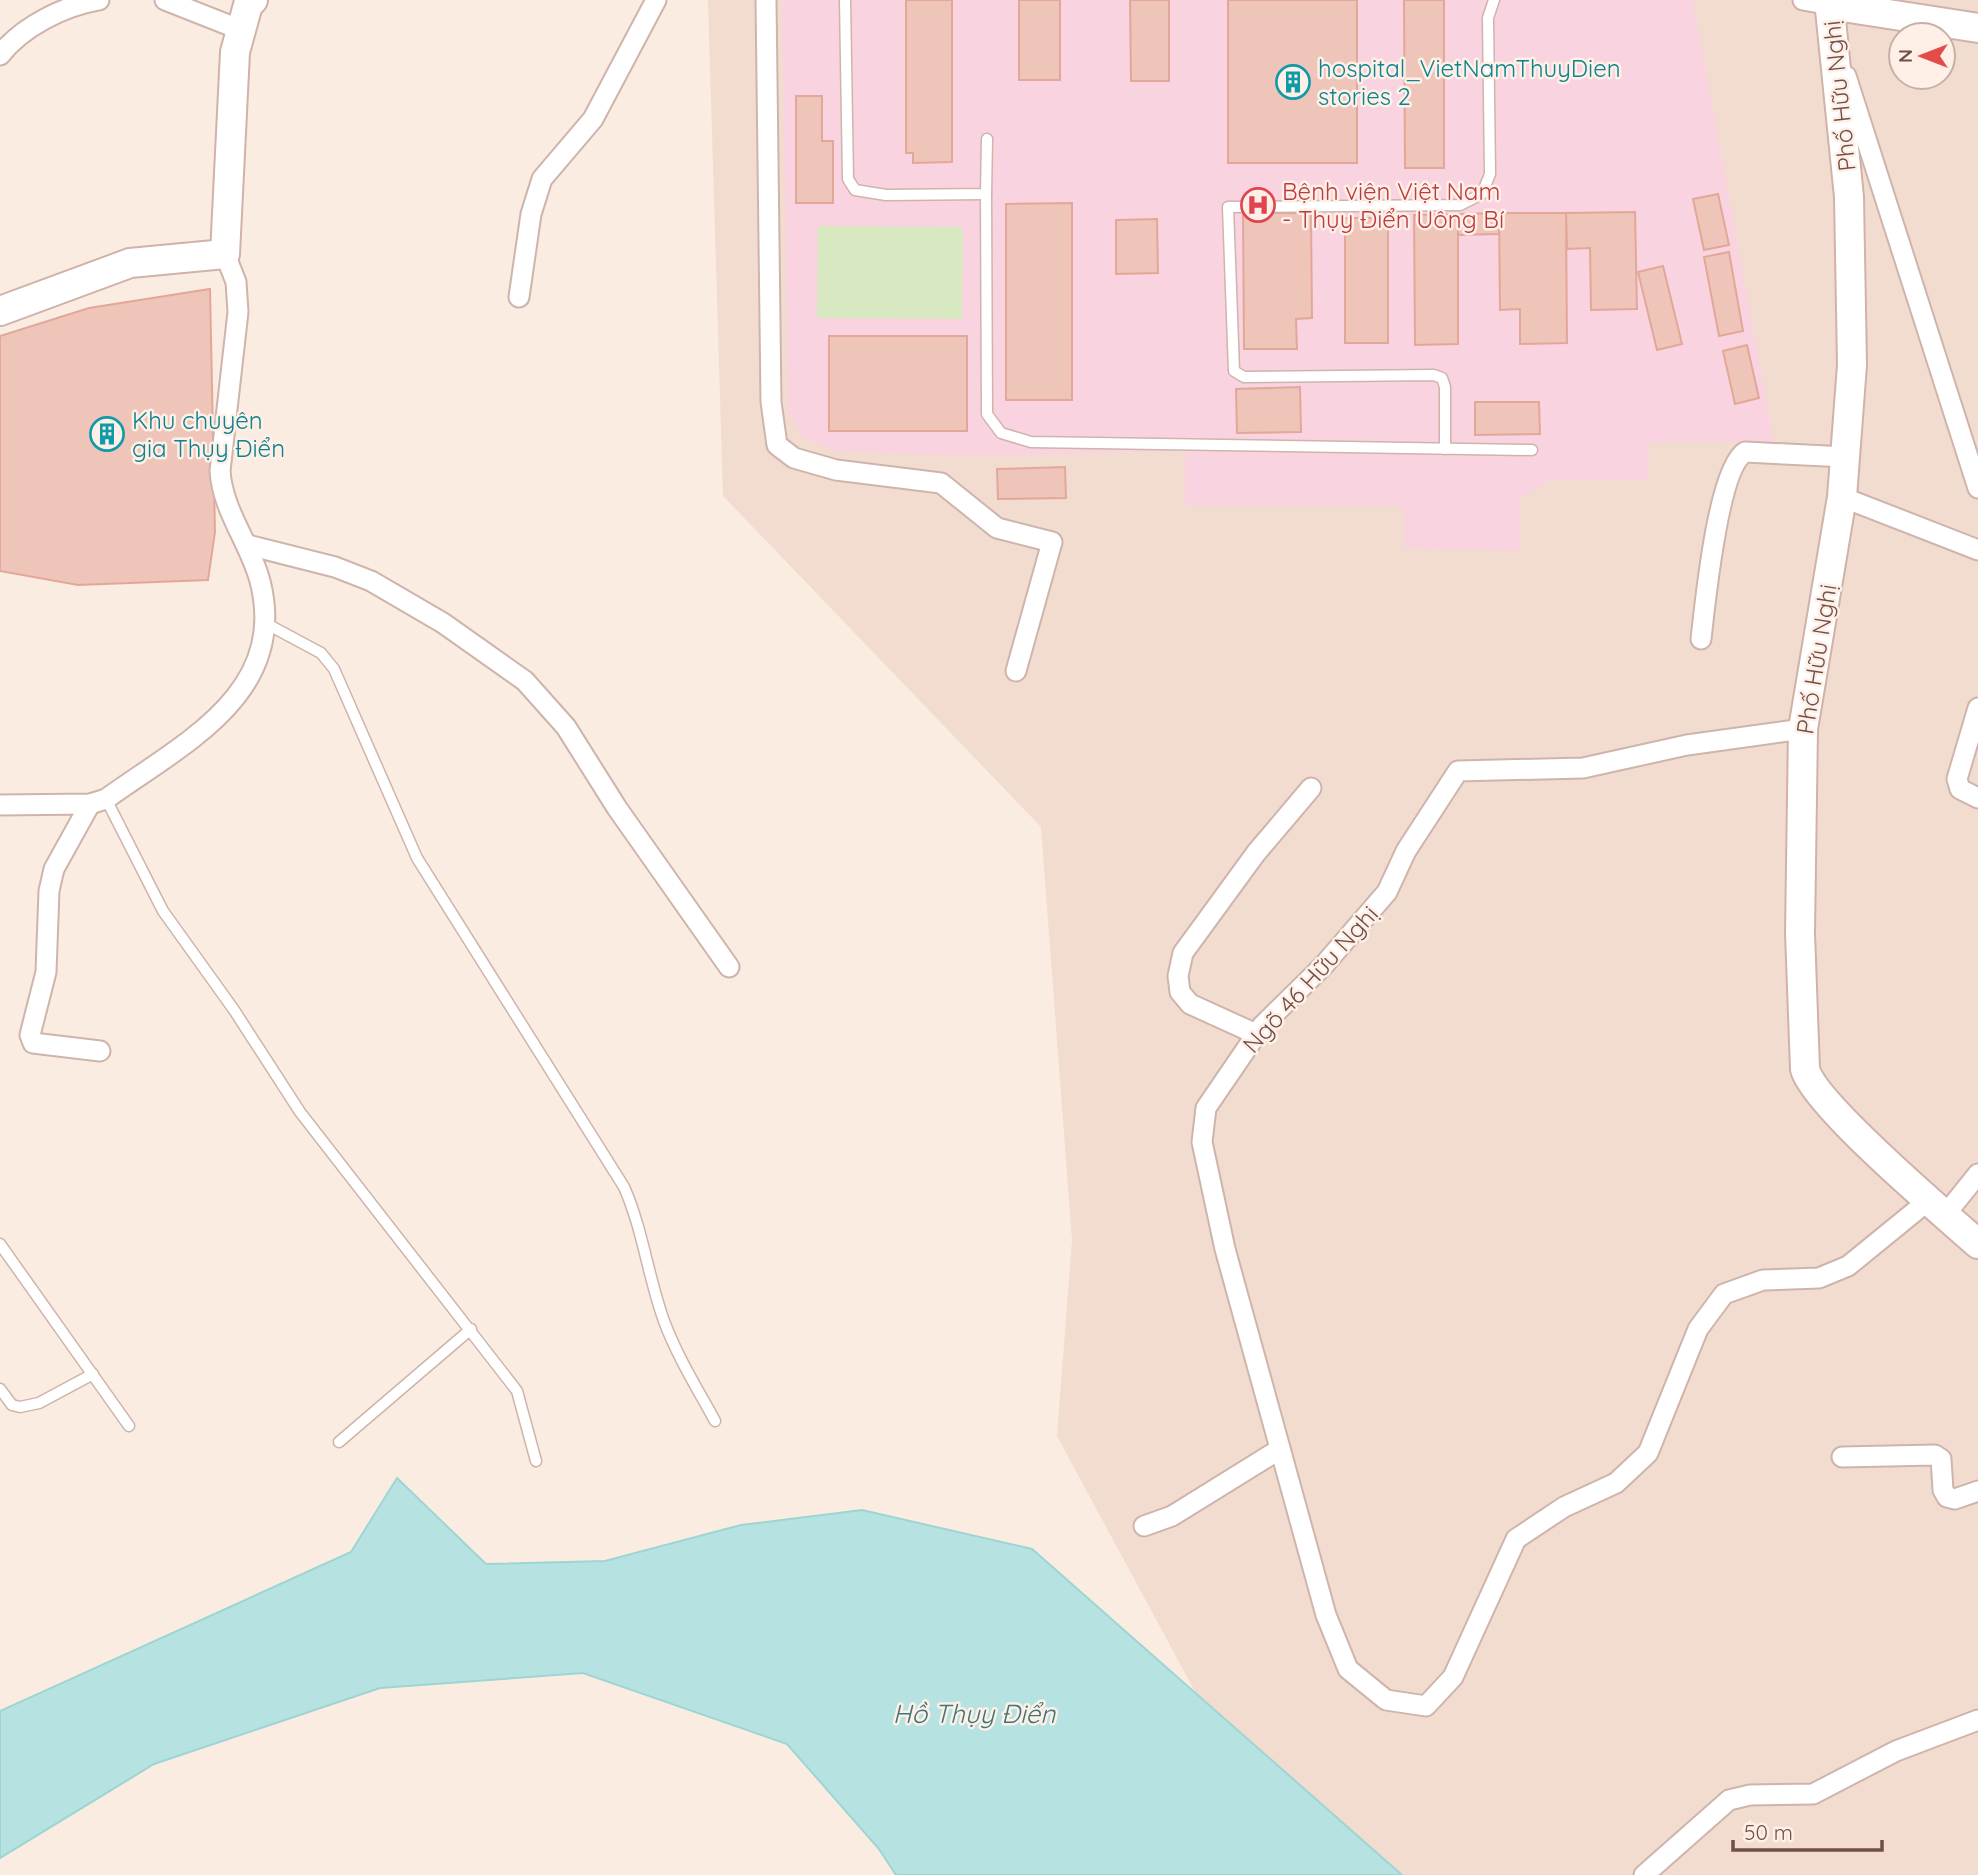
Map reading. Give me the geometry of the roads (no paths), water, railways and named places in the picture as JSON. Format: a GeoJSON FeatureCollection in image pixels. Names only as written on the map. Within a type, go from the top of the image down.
{"type":"FeatureCollection","features":[{"type":"Feature","properties":{"kind":"main road"},"geometry":{"type":"LineString","coordinates":[[0,311],[130,263],[225,254],[235,52],[248,5],[253,0]]}},
{"type":"Feature","properties":{"kind":"main road"},"geometry":{"type":"LineString","coordinates":[[1823,8],[1978,28]]}},
{"type":"Feature","properties":{"kind":"main road","name":"Phố Hữu Nghị"},"geometry":{"type":"LineString","coordinates":[[1823,8],[1849,197],[1852,365],[1842,497],[1803,729],[1800,933],[1807,1076],[1837,1112],[1978,1244]]}},
{"type":"Feature","properties":{"kind":"street"},"geometry":{"type":"LineString","coordinates":[[0,54],[33,27],[70,5],[99,0]]}},
{"type":"Feature","properties":{"kind":"street"},"geometry":{"type":"LineString","coordinates":[[165,0],[241,30]]}},
{"type":"Feature","properties":{"kind":"street"},"geometry":{"type":"LineString","coordinates":[[519,297],[531,214],[542,179],[593,119],[656,0]]}},
{"type":"Feature","properties":{"kind":"street"},"geometry":{"type":"LineString","coordinates":[[766,0],[771,402],[777,445],[794,458],[836,470],[941,483],[997,528],[1052,542],[1016,671]]}},
{"type":"Feature","properties":{"kind":"street"},"geometry":{"type":"LineString","coordinates":[[1823,8],[1978,488]]}},
{"type":"Feature","properties":{"kind":"street"},"geometry":{"type":"LineString","coordinates":[[100,1051],[44,1046],[33,1043],[30,1035],[46,972],[47,920],[52,880],[64,849],[98,801],[229,708],[255,668],[265,624],[260,580],[222,491],[220,471],[238,312],[236,282],[225,254]]}},
{"type":"Feature","properties":{"kind":"street"},"geometry":{"type":"LineString","coordinates":[[1701,639],[1714,540],[1732,468],[1738,456],[1745,452],[1846,457]]}},
{"type":"Feature","properties":{"kind":"street"},"geometry":{"type":"LineString","coordinates":[[1842,497],[1978,550]]}},
{"type":"Feature","properties":{"kind":"street"},"geometry":{"type":"LineString","coordinates":[[247,545],[335,567],[371,581],[443,623],[525,681],[566,727],[617,808],[729,967]]}},
{"type":"Feature","properties":{"kind":"street"},"geometry":{"type":"LineString","coordinates":[[1978,708],[1956,779],[1959,789],[1978,798]]}},
{"type":"Feature","properties":{"kind":"street","name":"Ngõ 46 Hữu Nghị"},"geometry":{"type":"LineString","coordinates":[[1803,729],[1687,745],[1583,768],[1458,771],[1406,851],[1387,892],[1324,965],[1256,1034],[1206,1108],[1202,1142],[1225,1250],[1326,1615],[1348,1670],[1386,1700],[1426,1706],[1453,1677],[1516,1539],[1564,1507],[1616,1483],[1648,1453],[1698,1329],[1724,1294],[1763,1280],[1819,1278],[1849,1266],[1937,1207]]}},
{"type":"Feature","properties":{"kind":"street"},"geometry":{"type":"LineString","coordinates":[[1256,1034],[1190,1004],[1180,992],[1178,976],[1183,953],[1248,864],[1311,788]]}},
{"type":"Feature","properties":{"kind":"street"},"geometry":{"type":"LineString","coordinates":[[0,805],[98,801]]}},
{"type":"Feature","properties":{"kind":"street"},"geometry":{"type":"LineString","coordinates":[[1937,1207],[1978,1174]]}},
{"type":"Feature","properties":{"kind":"street"},"geometry":{"type":"LineString","coordinates":[[1144,1526],[1172,1516],[1280,1449]]}},
{"type":"Feature","properties":{"kind":"street"},"geometry":{"type":"LineString","coordinates":[[1842,1457],[1935,1455],[1941,1458],[1943,1490],[1947,1497],[1955,1499],[1978,1491]]}},
{"type":"Feature","properties":{"kind":"street"},"geometry":{"type":"LineString","coordinates":[[1644,1875],[1729,1800],[1750,1795],[1813,1794],[1896,1751],[1978,1720]]}},
{"type":"Feature","properties":{"kind":"lane"},"geometry":{"type":"LineString","coordinates":[[845,0],[848,179],[855,190],[886,195],[986,194]]}},
{"type":"Feature","properties":{"kind":"lane"},"geometry":{"type":"LineString","coordinates":[[1445,449],[1446,387],[1441,378],[1434,375],[1244,377],[1234,371],[1228,206],[1460,205],[1482,194],[1490,174],[1489,18],[1494,0]]}},
{"type":"Feature","properties":{"kind":"lane"},"geometry":{"type":"LineString","coordinates":[[987,139],[987,414],[1001,433],[1031,442],[1532,450]]}},
{"type":"Feature","properties":{"kind":"lane"},"geometry":{"type":"LineString","coordinates":[[265,624],[321,653],[334,669],[417,858],[624,1187],[635,1213],[664,1320],[676,1349],[715,1421]]}},
{"type":"Feature","properties":{"kind":"lane"},"geometry":{"type":"LineString","coordinates":[[98,801],[163,911],[300,1112],[517,1391],[536,1461]]}},
{"type":"Feature","properties":{"kind":"lane"},"geometry":{"type":"LineString","coordinates":[[0,1244],[129,1426]]}},
{"type":"Feature","properties":{"kind":"lane"},"geometry":{"type":"LineString","coordinates":[[340,1442],[471,1329]]}},
{"type":"Feature","properties":{"kind":"lane"},"geometry":{"type":"LineString","coordinates":[[0,1389],[12,1405],[29,1406],[93,1374]]}},
{"type":"Feature","properties":{"kind":"water","name":"Hồ Thụy Điển"},"geometry":{"type":"Polygon","coordinates":[[[397,1478],[486,1564],[605,1561],[741,1525],[862,1510],[1032,1549],[1402,1875],[896,1875],[879,1849],[787,1744],[583,1673],[380,1688],[154,1764],[0,1858],[0,1711],[351,1552],[397,1478]]]}},
{"type":"Feature","properties":{"kind":"place","name":"hospital_VietNamThuyDien stories 2"},"geometry":{"type":"Point","coordinates":[1293,82]}},
{"type":"Feature","properties":{"kind":"place","name":"Bệnh viện Việt Nam - Thụy Điển Uông Bí"},"geometry":{"type":"Point","coordinates":[1258,205]}},
{"type":"Feature","properties":{"kind":"place","name":"Khu chuyên gia Thụy Điển"},"geometry":{"type":"Point","coordinates":[107,434]}}]}
